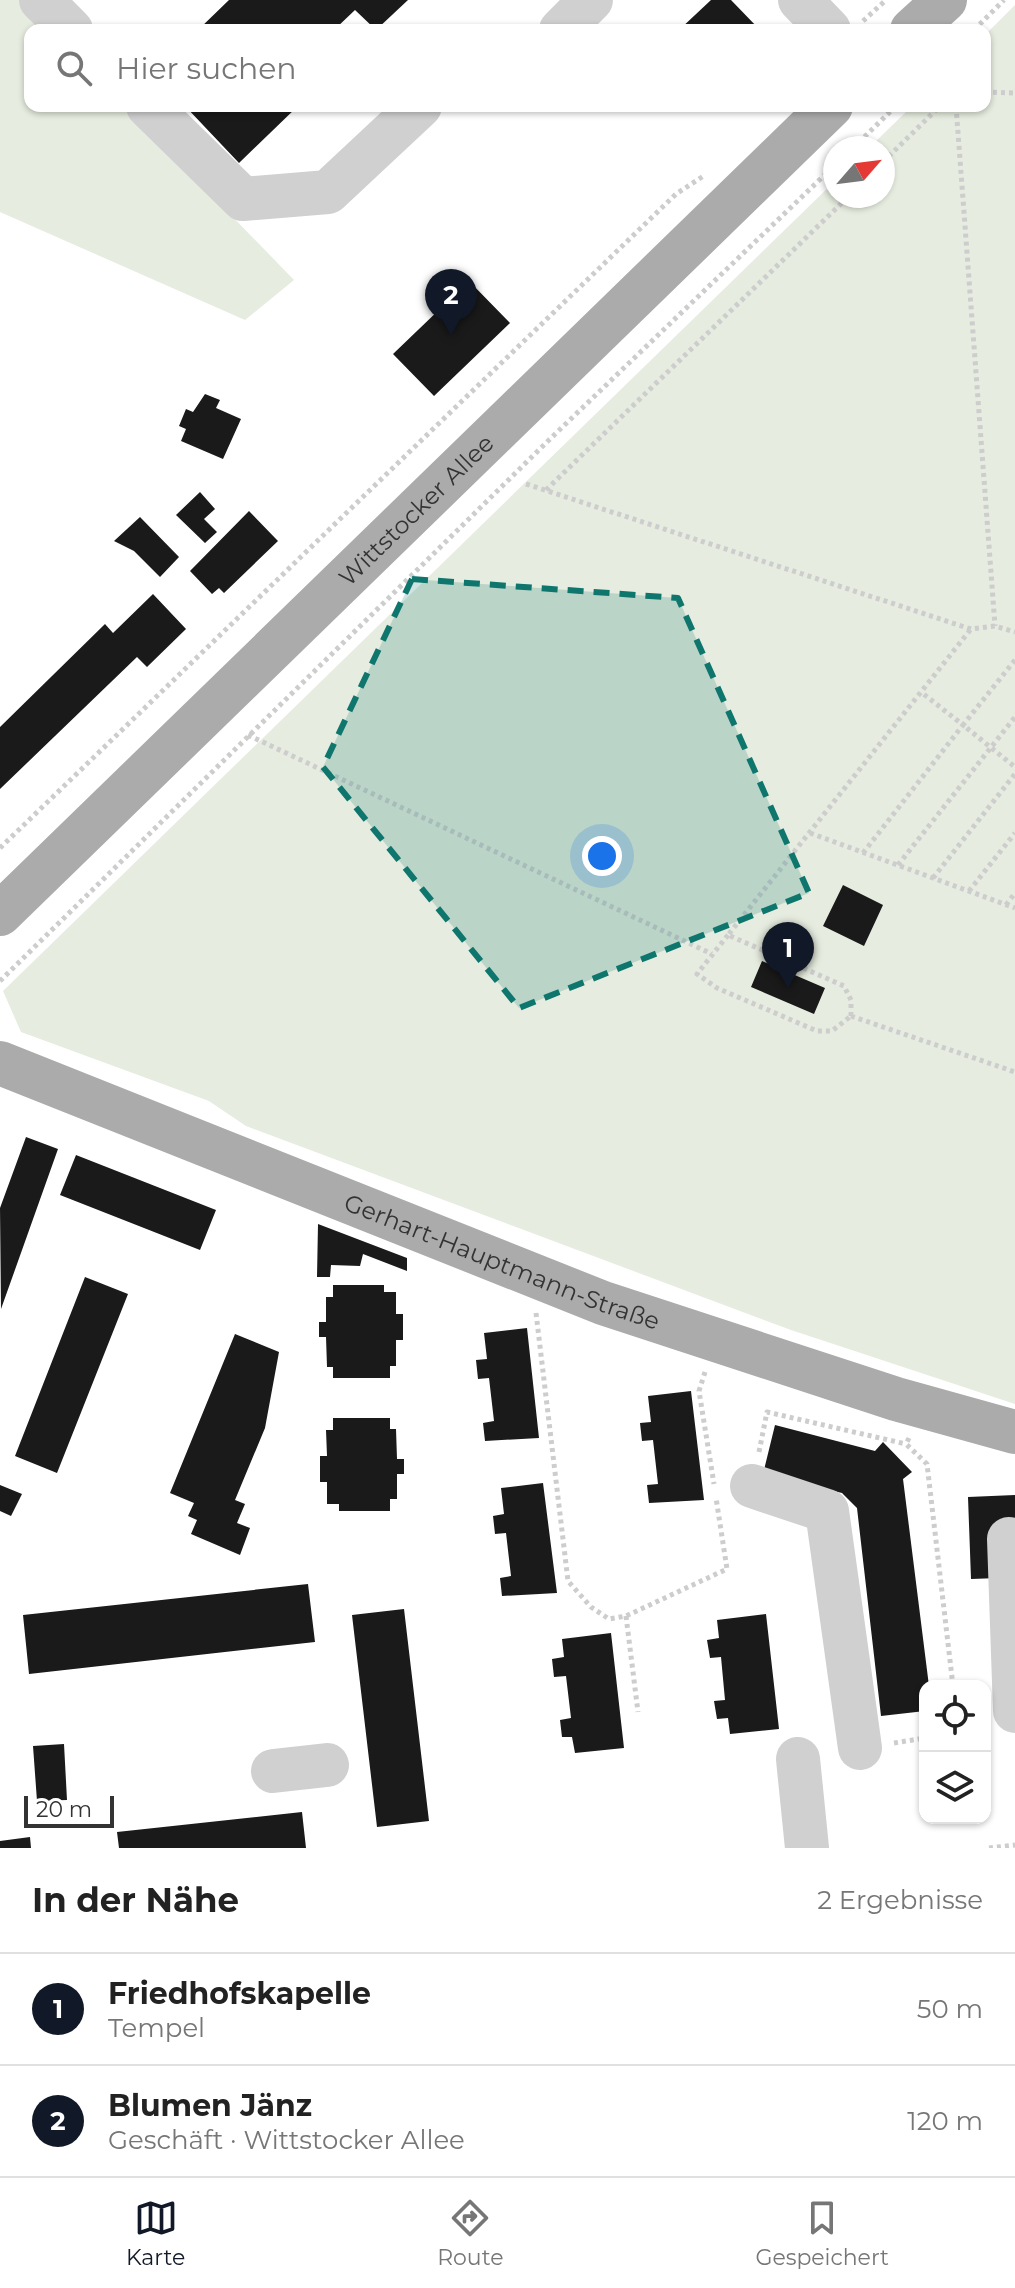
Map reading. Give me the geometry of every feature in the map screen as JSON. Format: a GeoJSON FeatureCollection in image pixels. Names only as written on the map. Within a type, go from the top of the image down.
{"type":"FeatureCollection","features":[{"type":"Feature","properties":{"kind":"main road"},"geometry":{"type":"LineString","coordinates":[[919,24],[945,0]]}},
{"type":"Feature","properties":{"kind":"main road","name":"Wittstocker Allee"},"geometry":{"type":"LineString","coordinates":[[0,914],[825,112]]}},
{"type":"Feature","properties":{"kind":"main road","name":"Gerhart-Hauptmann-Straße"},"geometry":{"type":"LineString","coordinates":[[2,1071],[603,1303],[896,1399],[1015,1432]]}},
{"type":"Feature","properties":{"kind":"lane"},"geometry":{"type":"LineString","coordinates":[[41,0],[67,24]]}},
{"type":"Feature","properties":{"kind":"lane"},"geometry":{"type":"LineString","coordinates":[[75,24],[83,0]]}},
{"type":"Feature","properties":{"kind":"lane"},"geometry":{"type":"LineString","coordinates":[[567,24],[591,0]]}},
{"type":"Feature","properties":{"kind":"lane"},"geometry":{"type":"LineString","coordinates":[[800,0],[823,24]]}},
{"type":"Feature","properties":{"kind":"lane"},"geometry":{"type":"LineString","coordinates":[[154,112],[243,199],[328,192],[414,112]]}},
{"type":"Feature","properties":{"kind":"lane"},"geometry":{"type":"LineString","coordinates":[[752,1486],[827,1511],[860,1748]]}},
{"type":"Feature","properties":{"kind":"lane"},"geometry":{"type":"LineString","coordinates":[[1009,1539],[1015,1711]]}},
{"type":"Feature","properties":{"kind":"lane"},"geometry":{"type":"LineString","coordinates":[[798,1759],[807,1848]]}},
{"type":"Feature","properties":{"kind":"lane"},"geometry":{"type":"LineString","coordinates":[[273,1771],[327,1765]]}},
{"type":"Feature","properties":{"kind":"path"},"geometry":{"type":"LineString","coordinates":[[860,24],[886,0]]}},
{"type":"Feature","properties":{"kind":"path"},"geometry":{"type":"LineString","coordinates":[[980,24],[1004,0]]}},
{"type":"Feature","properties":{"kind":"path"},"geometry":{"type":"LineString","coordinates":[[991,92],[1015,93]]}},
{"type":"Feature","properties":{"kind":"path"},"geometry":{"type":"LineString","coordinates":[[865,136],[890,112]]}},
{"type":"Feature","properties":{"kind":"path"},"geometry":{"type":"LineString","coordinates":[[895,150],[934,112]]}},
{"type":"Feature","properties":{"kind":"path"},"geometry":{"type":"LineString","coordinates":[[956,112],[995,626]]}},
{"type":"Feature","properties":{"kind":"path"},"geometry":{"type":"LineString","coordinates":[[0,848],[676,194],[709,171]]}},
{"type":"Feature","properties":{"kind":"path"},"geometry":{"type":"LineString","coordinates":[[0,981],[248,735],[823,177]]}},
{"type":"Feature","properties":{"kind":"path"},"geometry":{"type":"LineString","coordinates":[[837,208],[548,491],[526,484],[971,629],[995,626],[1015,632]]}},
{"type":"Feature","properties":{"kind":"path"},"geometry":{"type":"LineString","coordinates":[[851,1016],[832,1031],[817,1031],[717,988],[697,974],[971,629]]}},
{"type":"Feature","properties":{"kind":"path"},"geometry":{"type":"LineString","coordinates":[[863,853],[1015,660]]}},
{"type":"Feature","properties":{"kind":"path"},"geometry":{"type":"LineString","coordinates":[[921,692],[1015,767]]}},
{"type":"Feature","properties":{"kind":"path"},"geometry":{"type":"LineString","coordinates":[[898,865],[1015,717]]}},
{"type":"Feature","properties":{"kind":"path"},"geometry":{"type":"LineString","coordinates":[[248,735],[712,954]]}},
{"type":"Feature","properties":{"kind":"path"},"geometry":{"type":"LineString","coordinates":[[933,878],[1015,774]]}},
{"type":"Feature","properties":{"kind":"path"},"geometry":{"type":"LineString","coordinates":[[810,833],[1015,908]]}},
{"type":"Feature","properties":{"kind":"path"},"geometry":{"type":"LineString","coordinates":[[969,891],[1015,833]]}},
{"type":"Feature","properties":{"kind":"path"},"geometry":{"type":"LineString","coordinates":[[1006,905],[1015,893]]}},
{"type":"Feature","properties":{"kind":"path"},"geometry":{"type":"LineString","coordinates":[[728,935],[844,986],[851,1000],[851,1016]]}},
{"type":"Feature","properties":{"kind":"path"},"geometry":{"type":"LineString","coordinates":[[851,1016],[1015,1072]]}},
{"type":"Feature","properties":{"kind":"path"},"geometry":{"type":"LineString","coordinates":[[536,1310],[535,1324],[568,1581],[591,1607],[609,1619],[626,1616],[727,1569],[699,1391],[709,1360]]}},
{"type":"Feature","properties":{"kind":"path"},"geometry":{"type":"LineString","coordinates":[[752,1486],[767,1412],[906,1444],[927,1464],[952,1680]]}},
{"type":"Feature","properties":{"kind":"path"},"geometry":{"type":"LineString","coordinates":[[906,1444],[913,1426]]}},
{"type":"Feature","properties":{"kind":"path"},"geometry":{"type":"LineString","coordinates":[[626,1616],[638,1712]]}},
{"type":"Feature","properties":{"kind":"path"},"geometry":{"type":"LineString","coordinates":[[989,1848],[1015,1845]]}},
{"type":"Feature","properties":{"kind":"highlighted area"},"geometry":{"type":"Polygon","coordinates":[[[412,579],[678,598],[809,893],[519,1008],[323,767],[412,579]]]}},
{"type":"Feature","properties":{"kind":"shaded area"},"geometry":{"type":"Polygon","coordinates":[[[0,0],[22,0],[45,24],[24,24],[24,112],[131,112],[294,280],[245,320],[0,212],[0,0]]]}},
{"type":"Feature","properties":{"kind":"shaded area"},"geometry":{"type":"Polygon","coordinates":[[[1015,5],[1015,1404],[791,1330],[246,1126],[209,1101],[21,1032],[3,991],[823,193],[823,208],[895,208],[895,136],[881,136],[906,112],[991,112],[991,29],[1015,5]]]}},
{"type":"Feature","properties":{"kind":"building"},"geometry":{"type":"Polygon","coordinates":[[[229,0],[408,0],[382,24],[370,24],[355,10],[340,24],[204,24],[229,0]]]}},
{"type":"Feature","properties":{"kind":"building"},"geometry":{"type":"Polygon","coordinates":[[[711,0],[731,0],[754,24],[685,24],[711,0]]]}},
{"type":"Feature","properties":{"kind":"building"},"geometry":{"type":"Polygon","coordinates":[[[191,112],[292,112],[239,163],[191,112]]]}},
{"type":"Feature","properties":{"kind":"building"},"geometry":{"type":"Polygon","coordinates":[[[469,281],[510,323],[434,396],[393,354],[469,281]]]}},
{"type":"Feature","properties":{"kind":"building"},"geometry":{"type":"Polygon","coordinates":[[[205,394],[220,400],[216,408],[241,419],[223,459],[181,441],[186,429],[179,426],[186,409],[193,412],[205,394]]]}},
{"type":"Feature","properties":{"kind":"building"},"geometry":{"type":"Polygon","coordinates":[[[200,492],[215,509],[204,519],[217,532],[205,543],[176,515],[200,492]]]}},
{"type":"Feature","properties":{"kind":"building"},"geometry":{"type":"Polygon","coordinates":[[[249,511],[278,541],[224,593],[219,588],[212,594],[190,571],[249,511]]]}},
{"type":"Feature","properties":{"kind":"building"},"geometry":{"type":"Polygon","coordinates":[[[140,517],[179,557],[160,577],[134,551],[114,541],[140,517]]]}},
{"type":"Feature","properties":{"kind":"building"},"geometry":{"type":"Polygon","coordinates":[[[153,594],[186,629],[147,667],[137,657],[0,789],[0,727],[105,624],[113,633],[153,594]]]}},
{"type":"Feature","properties":{"kind":"building"},"geometry":{"type":"Polygon","coordinates":[[[843,885],[883,905],[864,946],[823,926],[843,885]]]}},
{"type":"Feature","properties":{"kind":"building"},"geometry":{"type":"Polygon","coordinates":[[[762,961],[825,988],[814,1014],[751,987],[762,961]]]}},
{"type":"Feature","properties":{"kind":"building"},"geometry":{"type":"Polygon","coordinates":[[[26,1137],[58,1149],[1,1309],[0,1208],[26,1137]]]}},
{"type":"Feature","properties":{"kind":"building"},"geometry":{"type":"Polygon","coordinates":[[[76,1155],[216,1210],[200,1250],[60,1195],[76,1155]]]}},
{"type":"Feature","properties":{"kind":"building"},"geometry":{"type":"Polygon","coordinates":[[[318,1224],[407,1258],[407,1271],[363,1254],[360,1266],[331,1265],[330,1277],[317,1277],[318,1224]]]}},
{"type":"Feature","properties":{"kind":"building"},"geometry":{"type":"Polygon","coordinates":[[[85,1277],[128,1294],[57,1473],[15,1456],[85,1277]]]}},
{"type":"Feature","properties":{"kind":"building"},"geometry":{"type":"Polygon","coordinates":[[[333,1285],[384,1285],[384,1292],[396,1292],[396,1314],[403,1314],[403,1340],[396,1340],[396,1366],[390,1366],[390,1378],[333,1378],[333,1367],[327,1367],[326,1337],[319,1337],[319,1322],[326,1322],[326,1297],[333,1297],[333,1285]]]}},
{"type":"Feature","properties":{"kind":"building"},"geometry":{"type":"Polygon","coordinates":[[[527,1328],[539,1438],[485,1441],[483,1423],[494,1421],[489,1378],[478,1379],[476,1360],[487,1359],[484,1333],[527,1328]]]}},
{"type":"Feature","properties":{"kind":"building"},"geometry":{"type":"Polygon","coordinates":[[[235,1334],[279,1352],[265,1428],[235,1500],[245,1504],[237,1523],[250,1528],[240,1555],[191,1534],[197,1520],[188,1516],[194,1503],[170,1493],[235,1334]]]}},
{"type":"Feature","properties":{"kind":"building"},"geometry":{"type":"Polygon","coordinates":[[[691,1391],[704,1500],[649,1503],[647,1485],[658,1484],[653,1440],[642,1441],[640,1423],[651,1422],[648,1396],[691,1391]]]}},
{"type":"Feature","properties":{"kind":"building"},"geometry":{"type":"Polygon","coordinates":[[[333,1418],[390,1418],[390,1429],[396,1429],[397,1459],[404,1459],[404,1474],[397,1474],[397,1499],[390,1499],[390,1511],[339,1511],[339,1504],[327,1504],[327,1482],[320,1482],[320,1456],[327,1456],[326,1430],[333,1430],[333,1418]]]}},
{"type":"Feature","properties":{"kind":"building"},"geometry":{"type":"Polygon","coordinates":[[[775,1425],[875,1451],[883,1442],[912,1472],[903,1479],[928,1680],[919,1680],[919,1712],[881,1716],[857,1508],[842,1493],[763,1474],[775,1425]]]}},
{"type":"Feature","properties":{"kind":"building"},"geometry":{"type":"Polygon","coordinates":[[[543,1483],[557,1593],[502,1596],[500,1578],[511,1576],[506,1533],[495,1534],[493,1516],[504,1514],[501,1488],[543,1483]]]}},
{"type":"Feature","properties":{"kind":"building"},"geometry":{"type":"Polygon","coordinates":[[[0,1485],[22,1494],[11,1516],[0,1511],[0,1485]]]}},
{"type":"Feature","properties":{"kind":"building"},"geometry":{"type":"Polygon","coordinates":[[[1015,1495],[1015,1539],[999,1578],[971,1579],[968,1497],[1015,1495]]]}},
{"type":"Feature","properties":{"kind":"building"},"geometry":{"type":"Polygon","coordinates":[[[308,1584],[315,1642],[29,1674],[23,1615],[308,1584]]]}},
{"type":"Feature","properties":{"kind":"building"},"geometry":{"type":"Polygon","coordinates":[[[404,1609],[429,1821],[377,1827],[352,1615],[404,1609]]]}},
{"type":"Feature","properties":{"kind":"building"},"geometry":{"type":"Polygon","coordinates":[[[766,1614],[779,1729],[730,1734],[728,1718],[717,1719],[714,1701],[725,1700],[721,1657],[710,1658],[707,1640],[719,1638],[717,1620],[766,1614]]]}},
{"type":"Feature","properties":{"kind":"building"},"geometry":{"type":"Polygon","coordinates":[[[611,1633],[624,1748],[575,1753],[572,1737],[562,1737],[560,1720],[571,1718],[566,1676],[554,1677],[552,1659],[564,1657],[562,1639],[611,1633]]]}},
{"type":"Feature","properties":{"kind":"building"},"geometry":{"type":"Polygon","coordinates":[[[64,1744],[67,1800],[37,1801],[33,1746],[64,1744]]]}},
{"type":"Feature","properties":{"kind":"building"},"geometry":{"type":"Polygon","coordinates":[[[302,1812],[306,1848],[119,1848],[117,1832],[302,1812]]]}},
{"type":"Feature","properties":{"kind":"building"},"geometry":{"type":"Polygon","coordinates":[[[30,1837],[31,1848],[0,1848],[0,1841],[30,1837]]]}},
{"type":"Feature","properties":{"kind":"place","name":"Blumen Jänz"},"geometry":{"type":"Point","coordinates":[451,335]}},
{"type":"Feature","properties":{"kind":"place","name":"Friedhofskapelle"},"geometry":{"type":"Point","coordinates":[788,988]}}]}
